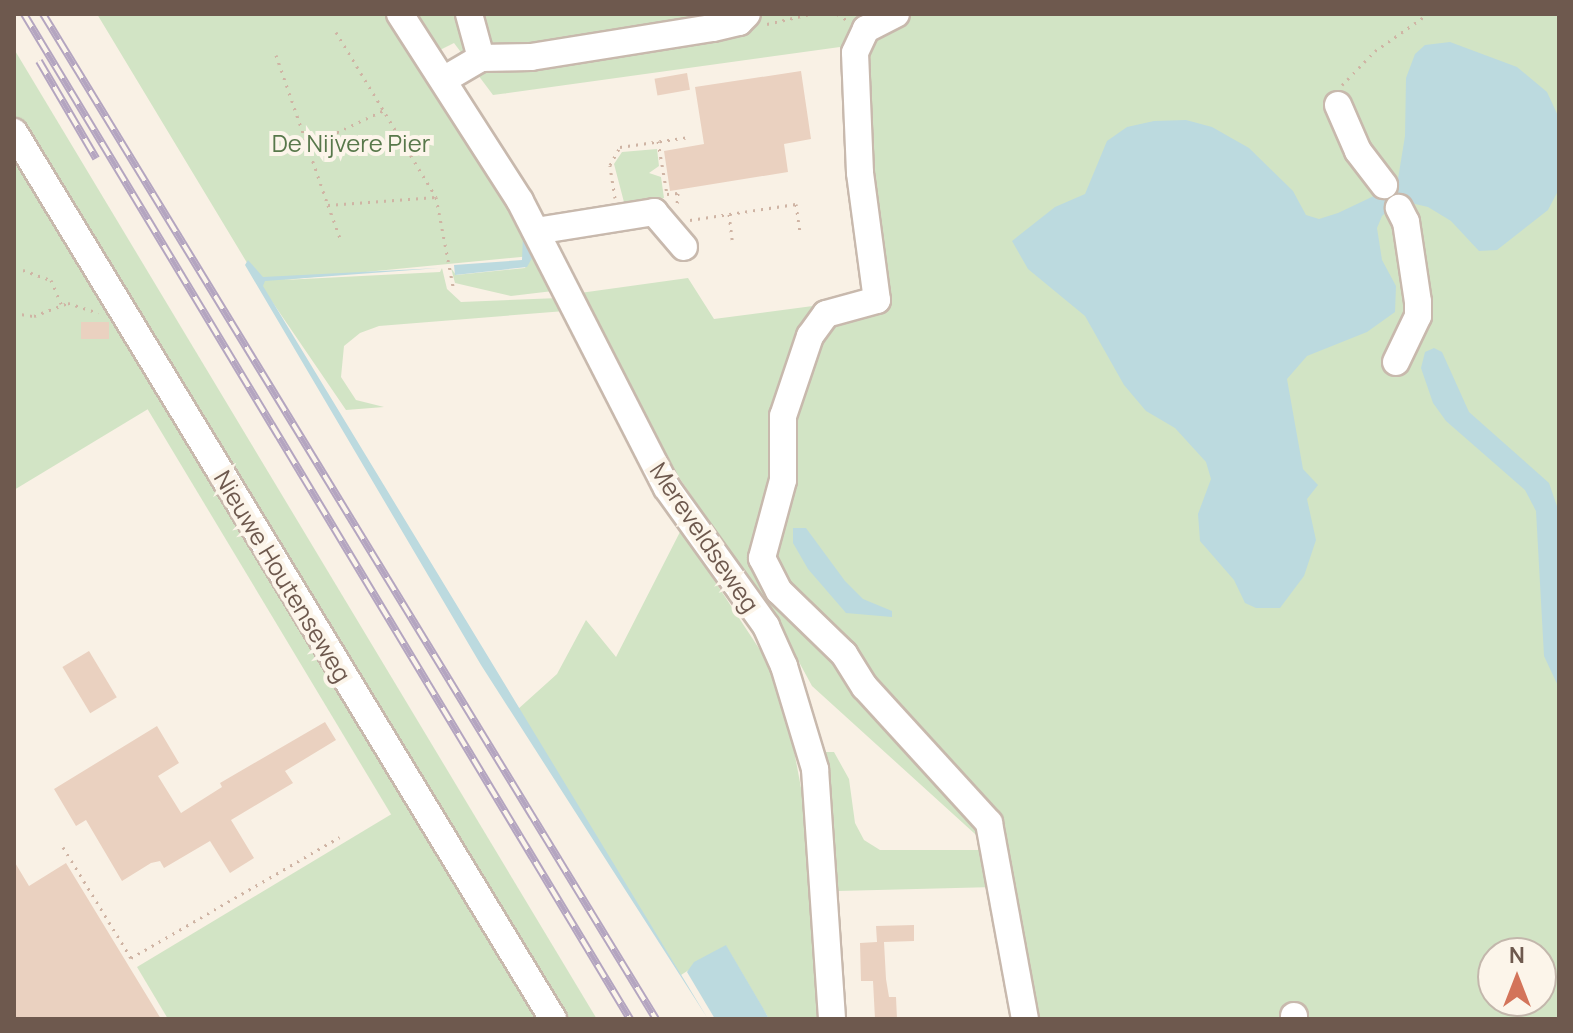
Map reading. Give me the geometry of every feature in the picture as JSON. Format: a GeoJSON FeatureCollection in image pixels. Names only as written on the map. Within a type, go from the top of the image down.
{"type":"FeatureCollection","features":[{"type":"Feature","properties":{"kind":"street","name":"Mereveldseweg"},"geometry":{"type":"LineString","coordinates":[[400,14],[445,79],[536,231],[667,488],[766,626],[796,696],[815,769],[832,1019]]}},
{"type":"Feature","properties":{"kind":"street"},"geometry":{"type":"LineString","coordinates":[[469,14],[481,58]]}},
{"type":"Feature","properties":{"kind":"street"},"geometry":{"type":"LineString","coordinates":[[896,14],[866,29],[855,53],[860,173],[877,300],[826,314],[810,336],[783,416],[783,480],[762,558],[779,591],[844,654],[865,687],[989,823],[1025,1019]]}},
{"type":"Feature","properties":{"kind":"street"},"geometry":{"type":"LineString","coordinates":[[445,79],[481,58],[531,57],[743,18]]}},
{"type":"Feature","properties":{"kind":"street"},"geometry":{"type":"LineString","coordinates":[[1338,105],[1358,151],[1384,185]]}},
{"type":"Feature","properties":{"kind":"street","name":"Nieuwe Houtenseweg"},"geometry":{"type":"LineString","coordinates":[[14,132],[553,1019]]}},
{"type":"Feature","properties":{"kind":"street"},"geometry":{"type":"LineString","coordinates":[[1396,362],[1418,316],[1406,222],[1399,208]]}},
{"type":"Feature","properties":{"kind":"street"},"geometry":{"type":"LineString","coordinates":[[536,231],[677,220]]}},
{"type":"Feature","properties":{"kind":"path"},"geometry":{"type":"LineString","coordinates":[[743,18],[769,24],[810,14]]}},
{"type":"Feature","properties":{"kind":"path"},"geometry":{"type":"LineString","coordinates":[[1338,105],[1337,90],[1364,62],[1428,14]]}},
{"type":"Feature","properties":{"kind":"path"},"geometry":{"type":"LineString","coordinates":[[336,32],[436,197],[453,286]]}},
{"type":"Feature","properties":{"kind":"path"},"geometry":{"type":"LineString","coordinates":[[276,55],[341,241]]}},
{"type":"Feature","properties":{"kind":"path"},"geometry":{"type":"LineString","coordinates":[[308,146],[384,110]]}},
{"type":"Feature","properties":{"kind":"path"},"geometry":{"type":"LineString","coordinates":[[615,197],[613,155],[620,147],[689,137]]}},
{"type":"Feature","properties":{"kind":"path"},"geometry":{"type":"LineString","coordinates":[[658,141],[667,194],[678,193],[677,220],[796,204],[800,231]]}},
{"type":"Feature","properties":{"kind":"path"},"geometry":{"type":"LineString","coordinates":[[328,205],[436,197]]}},
{"type":"Feature","properties":{"kind":"path"},"geometry":{"type":"LineString","coordinates":[[729,214],[732,240]]}},
{"type":"Feature","properties":{"kind":"path"},"geometry":{"type":"LineString","coordinates":[[23,270],[51,280],[61,304]]}},
{"type":"Feature","properties":{"kind":"path"},"geometry":{"type":"LineString","coordinates":[[14,313],[40,315],[61,304],[105,315],[121,311]]}},
{"type":"Feature","properties":{"kind":"path"},"geometry":{"type":"LineString","coordinates":[[63,847],[131,958],[340,837]]}},
{"type":"Feature","properties":{"kind":"green space","name":"De Nijvere Pier"},"geometry":{"type":"Polygon","coordinates":[[[97,14],[393,14],[507,184],[553,291],[511,296],[455,283],[451,268],[456,275],[525,268],[531,256],[283,280],[440,272],[442,268],[447,289],[461,302],[559,298],[565,311],[379,326],[360,333],[344,346],[341,377],[356,400],[384,407],[346,410],[258,281],[97,14]]]}},
{"type":"Feature","properties":{"kind":"green space"},"geometry":{"type":"Polygon","coordinates":[[[414,14],[1559,14],[1559,1019],[1017,1019],[996,853],[812,686],[773,614],[669,463],[580,293],[688,278],[714,319],[873,298],[840,47],[493,95],[454,43],[438,51],[414,14]]]}},
{"type":"Feature","properties":{"kind":"green space"},"geometry":{"type":"Polygon","coordinates":[[[14,49],[597,1019],[514,1019],[14,187],[14,49]]]}},
{"type":"Feature","properties":{"kind":"green space"},"geometry":{"type":"Polygon","coordinates":[[[657,149],[659,166],[649,173],[661,177],[664,198],[625,206],[614,164],[622,152],[657,149]]]}},
{"type":"Feature","properties":{"kind":"green space"},"geometry":{"type":"Polygon","coordinates":[[[14,152],[163,400],[14,490],[14,152]]]}},
{"type":"Feature","properties":{"kind":"green space"},"geometry":{"type":"Polygon","coordinates":[[[681,530],[768,662],[789,724],[808,825],[822,1019],[769,1019],[726,946],[681,975],[517,710],[557,674],[586,620],[616,657],[681,530]]]}},
{"type":"Feature","properties":{"kind":"green space"},"geometry":{"type":"Polygon","coordinates":[[[821,752],[834,752],[849,779],[855,823],[864,840],[880,850],[983,850],[995,887],[838,891],[821,752]]]}},
{"type":"Feature","properties":{"kind":"green space"},"geometry":{"type":"Polygon","coordinates":[[[410,803],[543,1019],[168,1019],[137,967],[410,803]]]}},
{"type":"Feature","properties":{"kind":"water"},"geometry":{"type":"Polygon","coordinates":[[[1450,42],[1517,67],[1547,92],[1559,118],[1559,189],[1548,210],[1497,250],[1479,251],[1451,221],[1428,207],[1411,203],[1393,206],[1382,216],[1377,228],[1382,260],[1396,286],[1395,312],[1367,332],[1307,356],[1287,379],[1303,469],[1318,485],[1307,499],[1316,540],[1304,576],[1280,608],[1256,608],[1245,603],[1234,580],[1200,541],[1198,514],[1211,479],[1206,462],[1175,428],[1146,411],[1124,385],[1085,316],[1028,269],[1012,241],[1055,207],[1085,194],[1107,141],[1127,127],[1154,121],[1186,120],[1212,127],[1249,148],[1293,191],[1306,215],[1319,219],[1338,213],[1397,185],[1405,136],[1406,78],[1415,54],[1425,45],[1450,42]]]}},
{"type":"Feature","properties":{"kind":"water"},"geometry":{"type":"Polygon","coordinates":[[[523,235],[532,258],[527,267],[455,275],[454,265],[522,260],[523,235]]]}},
{"type":"Feature","properties":{"kind":"water"},"geometry":{"type":"Polygon","coordinates":[[[248,260],[263,277],[439,268],[265,281],[263,286],[708,1019],[481,665],[245,265],[248,260]]]}},
{"type":"Feature","properties":{"kind":"water"},"geometry":{"type":"Polygon","coordinates":[[[1434,348],[1442,352],[1469,412],[1549,483],[1559,512],[1559,688],[1544,656],[1536,511],[1525,490],[1446,421],[1433,403],[1421,368],[1425,352],[1434,348]]]}},
{"type":"Feature","properties":{"kind":"water"},"geometry":{"type":"Polygon","coordinates":[[[793,528],[806,528],[845,581],[863,599],[892,611],[892,617],[846,613],[808,569],[793,543],[793,528]]]}},
{"type":"Feature","properties":{"kind":"water"},"geometry":{"type":"Polygon","coordinates":[[[726,945],[769,1019],[715,1019],[687,972],[694,962],[726,945]]]}},
{"type":"Feature","properties":{"kind":"building"},"geometry":{"type":"Polygon","coordinates":[[[801,71],[811,139],[784,144],[788,172],[670,191],[664,151],[704,144],[695,87],[801,71]]]}},
{"type":"Feature","properties":{"kind":"building"},"geometry":{"type":"Polygon","coordinates":[[[687,73],[690,90],[657,95],[655,79],[687,73]]]}},
{"type":"Feature","properties":{"kind":"building"},"geometry":{"type":"Polygon","coordinates":[[[81,322],[109,322],[109,339],[81,339],[81,322]]]}},
{"type":"Feature","properties":{"kind":"building"},"geometry":{"type":"Polygon","coordinates":[[[89,651],[117,697],[90,713],[62,667],[89,651]]]}},
{"type":"Feature","properties":{"kind":"building"},"geometry":{"type":"Polygon","coordinates":[[[325,722],[336,740],[285,771],[293,783],[231,820],[254,858],[230,873],[210,841],[164,868],[160,861],[151,863],[122,881],[86,820],[76,826],[54,789],[157,726],[179,763],[158,776],[181,813],[222,787],[220,783],[325,722]]]}},
{"type":"Feature","properties":{"kind":"building"},"geometry":{"type":"Polygon","coordinates":[[[14,861],[29,886],[66,863],[161,1019],[14,1019],[14,861]]]}},
{"type":"Feature","properties":{"kind":"building"},"geometry":{"type":"Polygon","coordinates":[[[914,925],[914,941],[884,942],[889,997],[896,997],[897,1019],[875,1019],[873,981],[861,981],[860,943],[877,942],[876,926],[914,925]]]}},
{"type":"Feature","properties":{"kind":"railway"},"geometry":{"type":"LineString","coordinates":[[24,14],[630,1019]]}},
{"type":"Feature","properties":{"kind":"railway"},"geometry":{"type":"LineString","coordinates":[[43,14],[656,1019]]}},
{"type":"Feature","properties":{"kind":"railway"},"geometry":{"type":"LineString","coordinates":[[39,61],[96,158]]}}]}
